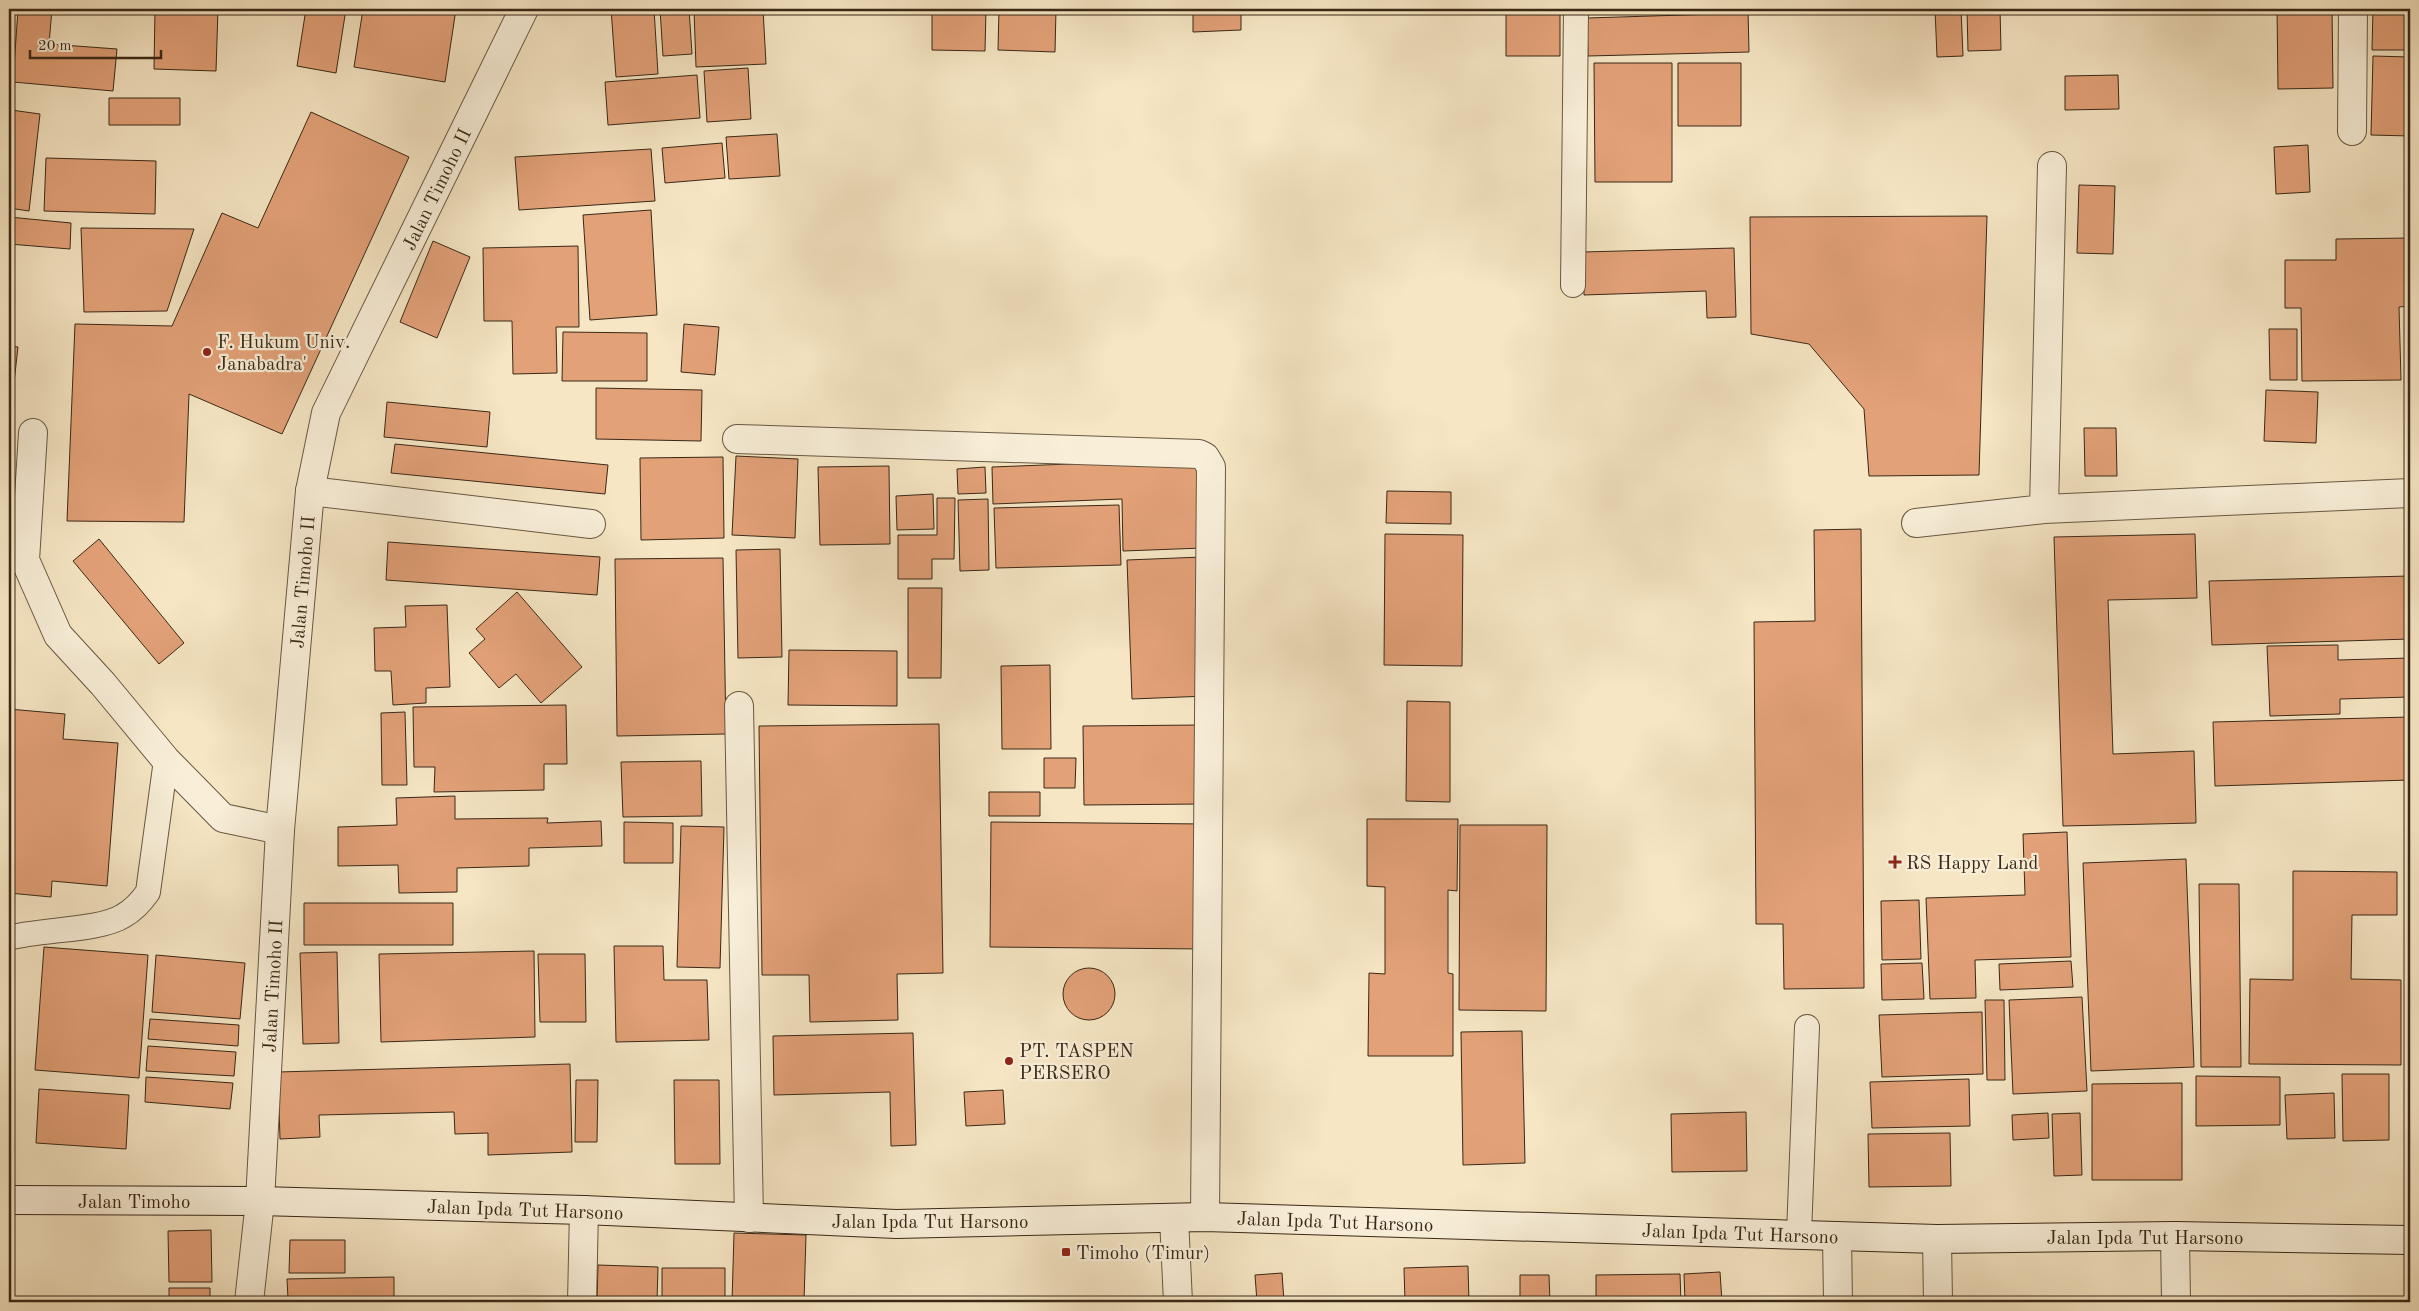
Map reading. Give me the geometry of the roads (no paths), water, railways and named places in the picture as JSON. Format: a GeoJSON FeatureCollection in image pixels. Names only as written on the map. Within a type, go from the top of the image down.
{"type":"FeatureCollection","features":[{"type":"Feature","properties":{"kind":"street","name":"Jalan Timoho II"},"geometry":{"type":"LineString","coordinates":[[249,1302],[260,1201],[280,830],[310,491],[326,413],[524,9]]}},
{"type":"Feature","properties":{"kind":"street"},"geometry":{"type":"LineString","coordinates":[[2352,132],[2353,9]]}},
{"type":"Feature","properties":{"kind":"street"},"geometry":{"type":"LineString","coordinates":[[2044,509],[2052,166]]}},
{"type":"Feature","properties":{"kind":"street"},"geometry":{"type":"LineString","coordinates":[[33,433],[25,560],[58,636],[103,684],[166,760],[222,818],[280,830]]}},
{"type":"Feature","properties":{"kind":"street"},"geometry":{"type":"LineString","coordinates":[[737,439],[1199,454],[1208,461],[1210,467],[1205,1217]]}},
{"type":"Feature","properties":{"kind":"street"},"geometry":{"type":"LineString","coordinates":[[310,491],[591,524]]}},
{"type":"Feature","properties":{"kind":"street"},"geometry":{"type":"LineString","coordinates":[[1916,523],[2044,509],[2410,493]]}},
{"type":"Feature","properties":{"kind":"street"},"geometry":{"type":"LineString","coordinates":[[738,706],[749,1218]]}},
{"type":"Feature","properties":{"kind":"street","name":"Jalan Timoho"},"geometry":{"type":"LineString","coordinates":[[9,1200],[260,1201]]}},
{"type":"Feature","properties":{"kind":"street","name":"Jalan Ipda Tut Harsono"},"geometry":{"type":"LineString","coordinates":[[260,1201],[584,1210],[896,1224],[1205,1217],[1937,1239],[2175,1236],[2410,1240]]}},
{"type":"Feature","properties":{"kind":"street"},"geometry":{"type":"LineString","coordinates":[[582,1302],[584,1210]]}},
{"type":"Feature","properties":{"kind":"street"},"geometry":{"type":"LineString","coordinates":[[1174,1218],[1178,1302]]}},
{"type":"Feature","properties":{"kind":"street"},"geometry":{"type":"LineString","coordinates":[[1837,1236],[1838,1302]]}},
{"type":"Feature","properties":{"kind":"street"},"geometry":{"type":"LineString","coordinates":[[2175,1236],[2176,1302]]}},
{"type":"Feature","properties":{"kind":"street"},"geometry":{"type":"LineString","coordinates":[[1937,1239],[1938,1302]]}},
{"type":"Feature","properties":{"kind":"lane"},"geometry":{"type":"LineString","coordinates":[[1573,285],[1576,9]]}},
{"type":"Feature","properties":{"kind":"lane"},"geometry":{"type":"LineString","coordinates":[[9,938],[28,933],[105,923],[122,917],[139,905],[148,892],[166,760]]}},
{"type":"Feature","properties":{"kind":"lane"},"geometry":{"type":"LineString","coordinates":[[1799,1234],[1807,1027]]}},
{"type":"Feature","properties":{"kind":"place","name":"F. Hukum Univ. Janabadra'"},"geometry":{"type":"Point","coordinates":[207,352]}},
{"type":"Feature","properties":{"kind":"place","name":"RS Happy Land"},"geometry":{"type":"Point","coordinates":[1895,862]}},
{"type":"Feature","properties":{"kind":"place","name":"PT. TASPEN PERSERO"},"geometry":{"type":"Point","coordinates":[1009,1061]}},
{"type":"Feature","properties":{"kind":"place","name":"Timoho (Timur)"},"geometry":{"type":"Point","coordinates":[1066,1252]}}]}
